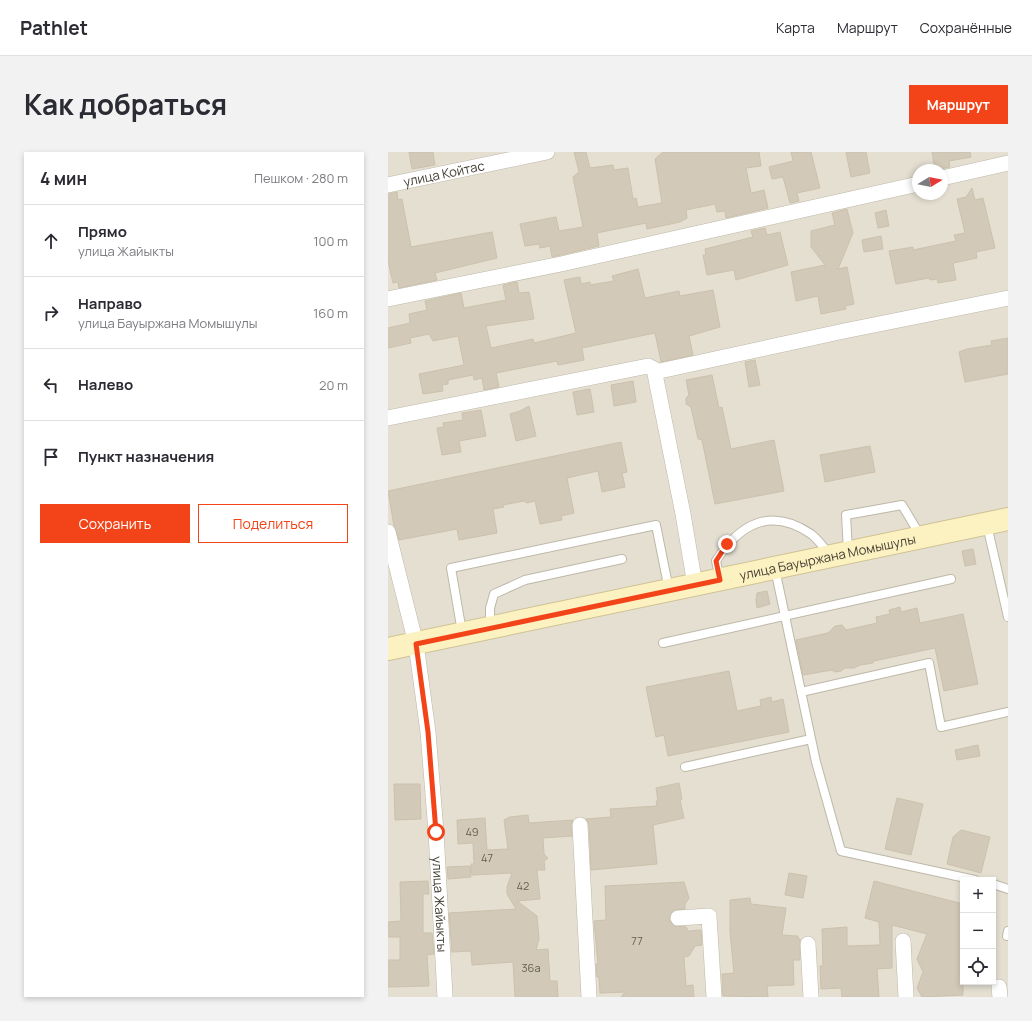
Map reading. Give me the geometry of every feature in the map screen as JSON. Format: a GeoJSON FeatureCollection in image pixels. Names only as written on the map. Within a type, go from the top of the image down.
{"type":"FeatureCollection","features":[{"type":"Feature","properties":{"kind":"street","name":"улица Койтас"},"geometry":{"type":"LineString","coordinates":[[388,185],[547,152]]}},
{"type":"Feature","properties":{"kind":"street"},"geometry":{"type":"LineString","coordinates":[[948,177],[1008,163]]}},
{"type":"Feature","properties":{"kind":"street"},"geometry":{"type":"LineString","coordinates":[[388,299],[561,264],[912,185]]}},
{"type":"Feature","properties":{"kind":"street"},"geometry":{"type":"LineString","coordinates":[[655,372],[844,331],[1008,298]]}},
{"type":"Feature","properties":{"kind":"street"},"geometry":{"type":"LineString","coordinates":[[388,418],[648,366],[654,368],[695,585]]}},
{"type":"Feature","properties":{"kind":"street","name":"улица Бауыржана Момышулы"},"geometry":{"type":"LineString","coordinates":[[388,649],[1008,519]]}},
{"type":"Feature","properties":{"kind":"street","name":"улица Жайыкты"},"geometry":{"type":"LineString","coordinates":[[388,532],[416,644],[428,732],[434,801],[445,997]]}},
{"type":"Feature","properties":{"kind":"street"},"geometry":{"type":"LineString","coordinates":[[580,825],[589,997]]}},
{"type":"Feature","properties":{"kind":"street"},"geometry":{"type":"LineString","coordinates":[[678,918],[709,916],[714,997]]}},
{"type":"Feature","properties":{"kind":"street"},"geometry":{"type":"LineString","coordinates":[[903,941],[906,997]]}},
{"type":"Feature","properties":{"kind":"street"},"geometry":{"type":"LineString","coordinates":[[808,944],[811,997]]}},
{"type":"Feature","properties":{"kind":"lane"},"geometry":{"type":"LineString","coordinates":[[720,580],[716,561],[727,544],[746,530],[761,522],[775,519],[794,525],[813,535],[840,555],[846,515],[902,505],[922,538]]}},
{"type":"Feature","properties":{"kind":"lane"},"geometry":{"type":"LineString","coordinates":[[987,524],[1008,617]]}},
{"type":"Feature","properties":{"kind":"lane"},"geometry":{"type":"LineString","coordinates":[[462,634],[450,568],[527,551],[656,525],[669,591]]}},
{"type":"Feature","properties":{"kind":"lane"},"geometry":{"type":"LineString","coordinates":[[490,628],[490,608],[494,594],[525,580],[622,560]]}},
{"type":"Feature","properties":{"kind":"lane"},"geometry":{"type":"LineString","coordinates":[[775,568],[811,739],[841,851],[961,877]]}},
{"type":"Feature","properties":{"kind":"lane"},"geometry":{"type":"LineString","coordinates":[[663,642],[951,579]]}},
{"type":"Feature","properties":{"kind":"lane"},"geometry":{"type":"LineString","coordinates":[[801,692],[929,663],[941,727],[1008,712]]}},
{"type":"Feature","properties":{"kind":"lane"},"geometry":{"type":"LineString","coordinates":[[685,767],[811,739]]}},
{"type":"Feature","properties":{"kind":"lane"},"geometry":{"type":"LineString","coordinates":[[996,885],[1008,889]]}},
{"type":"Feature","properties":{"kind":"shaded area"},"geometry":{"type":"Polygon","coordinates":[[[388,152],[1008,152],[1008,997],[388,997],[388,152]]]}},
{"type":"Feature","properties":{"kind":"building"},"geometry":{"type":"Polygon","coordinates":[[[409,152],[433,152],[435,165],[412,169],[409,152]]]}},
{"type":"Feature","properties":{"kind":"building"},"geometry":{"type":"Polygon","coordinates":[[[574,152],[586,152],[590,168],[613,165],[614,170],[628,168],[633,199],[636,198],[638,207],[662,203],[655,159],[663,152],[759,152],[761,166],[746,168],[751,193],[764,190],[768,208],[726,218],[725,211],[717,212],[715,204],[686,210],[687,218],[680,222],[647,229],[646,223],[597,233],[599,246],[552,257],[550,246],[540,248],[539,244],[525,246],[520,224],[556,217],[559,231],[583,227],[573,177],[579,172],[574,152]]]}},
{"type":"Feature","properties":{"kind":"building"},"geometry":{"type":"Polygon","coordinates":[[[791,152],[811,152],[820,188],[797,193],[799,201],[790,203],[783,177],[772,179],[769,167],[793,161],[791,152]]]}},
{"type":"Feature","properties":{"kind":"building"},"geometry":{"type":"Polygon","coordinates":[[[846,152],[866,152],[870,173],[851,177],[846,152]]]}},
{"type":"Feature","properties":{"kind":"building"},"geometry":{"type":"Polygon","coordinates":[[[932,152],[970,152],[971,157],[949,161],[950,167],[948,167],[948,164],[934,164],[932,152]]]}},
{"type":"Feature","properties":{"kind":"building"},"geometry":{"type":"Polygon","coordinates":[[[972,188],[975,200],[983,198],[995,248],[976,252],[977,258],[953,263],[956,280],[938,283],[937,279],[930,280],[929,278],[896,284],[889,251],[913,247],[913,250],[956,241],[954,235],[965,233],[957,199],[966,197],[972,188]]]}},
{"type":"Feature","properties":{"kind":"building"},"geometry":{"type":"Polygon","coordinates":[[[397,192],[398,200],[402,199],[411,247],[492,232],[497,258],[435,273],[437,280],[399,288],[398,282],[393,283],[388,261],[388,194],[397,192]]]}},
{"type":"Feature","properties":{"kind":"building"},"geometry":{"type":"Polygon","coordinates":[[[847,209],[853,233],[838,269],[847,267],[854,304],[845,306],[846,309],[821,314],[818,296],[796,301],[791,272],[825,265],[811,247],[811,231],[835,225],[832,213],[847,209]]]}},
{"type":"Feature","properties":{"kind":"building"},"geometry":{"type":"Polygon","coordinates":[[[886,210],[889,226],[878,228],[875,213],[886,210]]]}},
{"type":"Feature","properties":{"kind":"building"},"geometry":{"type":"Polygon","coordinates":[[[765,228],[767,235],[780,232],[788,265],[736,280],[734,270],[707,275],[703,255],[706,255],[705,249],[753,237],[751,231],[765,228]]]}},
{"type":"Feature","properties":{"kind":"building"},"geometry":{"type":"Polygon","coordinates":[[[881,236],[883,249],[864,252],[862,240],[881,236]]]}},
{"type":"Feature","properties":{"kind":"building"},"geometry":{"type":"Polygon","coordinates":[[[638,269],[645,298],[679,291],[680,296],[713,290],[720,327],[689,336],[693,355],[661,362],[655,333],[582,348],[584,360],[558,365],[557,361],[496,373],[499,387],[484,390],[482,378],[474,380],[473,375],[448,380],[448,384],[442,385],[443,391],[423,394],[419,374],[464,365],[458,336],[433,341],[429,334],[410,338],[411,343],[388,348],[388,328],[410,323],[409,314],[427,310],[425,301],[461,293],[464,308],[506,300],[503,285],[517,282],[519,293],[529,292],[534,319],[486,326],[491,348],[533,339],[534,343],[576,333],[564,280],[580,277],[581,284],[590,282],[590,285],[614,281],[612,276],[638,269]]]}},
{"type":"Feature","properties":{"kind":"building"},"geometry":{"type":"Polygon","coordinates":[[[1008,338],[1008,374],[965,382],[959,352],[967,349],[992,345],[991,341],[1008,338]]]}},
{"type":"Feature","properties":{"kind":"building"},"geometry":{"type":"Polygon","coordinates":[[[755,360],[760,385],[749,387],[745,362],[755,360]]]}},
{"type":"Feature","properties":{"kind":"building"},"geometry":{"type":"Polygon","coordinates":[[[712,375],[719,408],[722,407],[731,449],[774,440],[784,491],[715,504],[702,440],[698,439],[691,407],[686,404],[686,398],[689,395],[686,380],[712,375]]]}},
{"type":"Feature","properties":{"kind":"building"},"geometry":{"type":"Polygon","coordinates":[[[633,381],[636,402],[614,406],[611,385],[633,381]]]}},
{"type":"Feature","properties":{"kind":"building"},"geometry":{"type":"Polygon","coordinates":[[[590,389],[594,412],[577,415],[573,392],[590,389]]]}},
{"type":"Feature","properties":{"kind":"building"},"geometry":{"type":"Polygon","coordinates":[[[529,406],[536,436],[516,441],[510,414],[529,406]]]}},
{"type":"Feature","properties":{"kind":"building"},"geometry":{"type":"Polygon","coordinates":[[[481,410],[486,436],[459,441],[461,452],[442,455],[437,428],[444,427],[443,423],[463,420],[462,413],[481,410]]]}},
{"type":"Feature","properties":{"kind":"building"},"geometry":{"type":"Polygon","coordinates":[[[621,442],[627,472],[622,473],[625,487],[602,492],[598,471],[567,478],[574,513],[561,516],[562,520],[540,524],[535,501],[527,503],[524,501],[503,505],[504,507],[493,509],[497,533],[459,540],[457,529],[399,540],[394,526],[388,491],[621,442]]]}},
{"type":"Feature","properties":{"kind":"building"},"geometry":{"type":"Polygon","coordinates":[[[870,446],[875,472],[825,482],[820,455],[870,446]]]}},
{"type":"Feature","properties":{"kind":"building"},"geometry":{"type":"Polygon","coordinates":[[[973,549],[976,564],[965,566],[962,551],[973,549]]]}},
{"type":"Feature","properties":{"kind":"building"},"geometry":{"type":"Polygon","coordinates":[[[767,591],[770,604],[757,608],[757,593],[767,591]]]}},
{"type":"Feature","properties":{"kind":"building"},"geometry":{"type":"Polygon","coordinates":[[[900,607],[901,612],[917,608],[920,623],[963,614],[978,684],[944,691],[935,648],[874,661],[873,663],[860,665],[854,668],[845,668],[841,671],[835,672],[832,670],[803,675],[796,640],[828,633],[835,626],[842,625],[846,630],[877,623],[876,617],[890,614],[889,610],[900,607]]]}},
{"type":"Feature","properties":{"kind":"building"},"geometry":{"type":"Polygon","coordinates":[[[729,671],[737,711],[761,706],[760,700],[771,697],[772,702],[783,699],[789,732],[668,756],[664,735],[656,737],[646,687],[729,671]]]}},
{"type":"Feature","properties":{"kind":"building"},"geometry":{"type":"Polygon","coordinates":[[[978,745],[980,756],[957,760],[955,750],[978,745]]]}},
{"type":"Feature","properties":{"kind":"building"},"geometry":{"type":"Polygon","coordinates":[[[679,783],[682,799],[680,800],[684,818],[653,825],[657,864],[591,870],[589,825],[586,819],[611,817],[610,809],[657,806],[656,801],[658,801],[656,788],[679,783]]]}},
{"type":"Feature","properties":{"kind":"building"},"geometry":{"type":"Polygon","coordinates":[[[394,784],[420,784],[421,819],[395,820],[394,784]]]}},
{"type":"Feature","properties":{"kind":"building"},"geometry":{"type":"Polygon","coordinates":[[[897,798],[923,804],[911,855],[885,849],[897,798]]]}},
{"type":"Feature","properties":{"kind":"building"},"geometry":{"type":"Polygon","coordinates":[[[528,815],[529,823],[573,820],[571,825],[572,836],[543,838],[544,854],[548,858],[544,861],[545,870],[537,870],[540,899],[517,901],[537,916],[539,939],[536,950],[548,949],[550,981],[557,981],[558,997],[515,997],[513,962],[472,965],[471,951],[452,952],[449,913],[516,909],[507,894],[507,887],[512,873],[472,875],[471,864],[474,864],[473,843],[458,844],[457,820],[485,818],[487,850],[508,849],[504,820],[510,817],[528,815]]]}},
{"type":"Feature","properties":{"kind":"building"},"geometry":{"type":"Polygon","coordinates":[[[961,830],[990,837],[981,873],[947,864],[953,837],[961,830]]]}},
{"type":"Feature","properties":{"kind":"building"},"geometry":{"type":"Polygon","coordinates":[[[470,866],[471,877],[448,879],[447,867],[470,866]]]}},
{"type":"Feature","properties":{"kind":"building"},"geometry":{"type":"Polygon","coordinates":[[[789,873],[807,876],[803,898],[785,895],[789,873]]]}},
{"type":"Feature","properties":{"kind":"building"},"geometry":{"type":"Polygon","coordinates":[[[428,881],[429,894],[423,894],[423,933],[432,933],[434,954],[427,955],[429,986],[388,987],[388,960],[400,960],[400,937],[388,937],[388,922],[401,921],[400,882],[428,881]]]}},
{"type":"Feature","properties":{"kind":"building"},"geometry":{"type":"Polygon","coordinates":[[[874,881],[960,903],[960,985],[963,985],[963,995],[922,997],[917,988],[923,972],[917,959],[927,934],[892,925],[892,968],[877,969],[879,997],[842,997],[841,988],[821,989],[820,966],[823,966],[822,929],[847,927],[847,946],[880,945],[879,922],[865,918],[874,881]]]}},
{"type":"Feature","properties":{"kind":"building"},"geometry":{"type":"Polygon","coordinates":[[[684,882],[689,898],[685,904],[685,909],[673,910],[669,919],[674,926],[686,927],[688,931],[701,930],[702,945],[695,946],[689,956],[684,957],[686,986],[693,985],[694,997],[621,997],[625,992],[600,993],[599,977],[597,977],[596,964],[598,964],[594,921],[606,920],[605,886],[684,882]]]}},
{"type":"Feature","properties":{"kind":"building"},"geometry":{"type":"Polygon","coordinates":[[[750,898],[751,904],[786,908],[782,935],[798,936],[798,939],[800,939],[800,960],[793,960],[794,985],[767,986],[768,997],[723,996],[722,974],[734,973],[730,932],[730,900],[750,898]]]}},
{"type":"Feature","properties":{"kind":"route"},"geometry":{"type":"LineString","coordinates":[[436,832],[428,732],[416,644],[720,580],[716,561],[727,544]]}}]}
